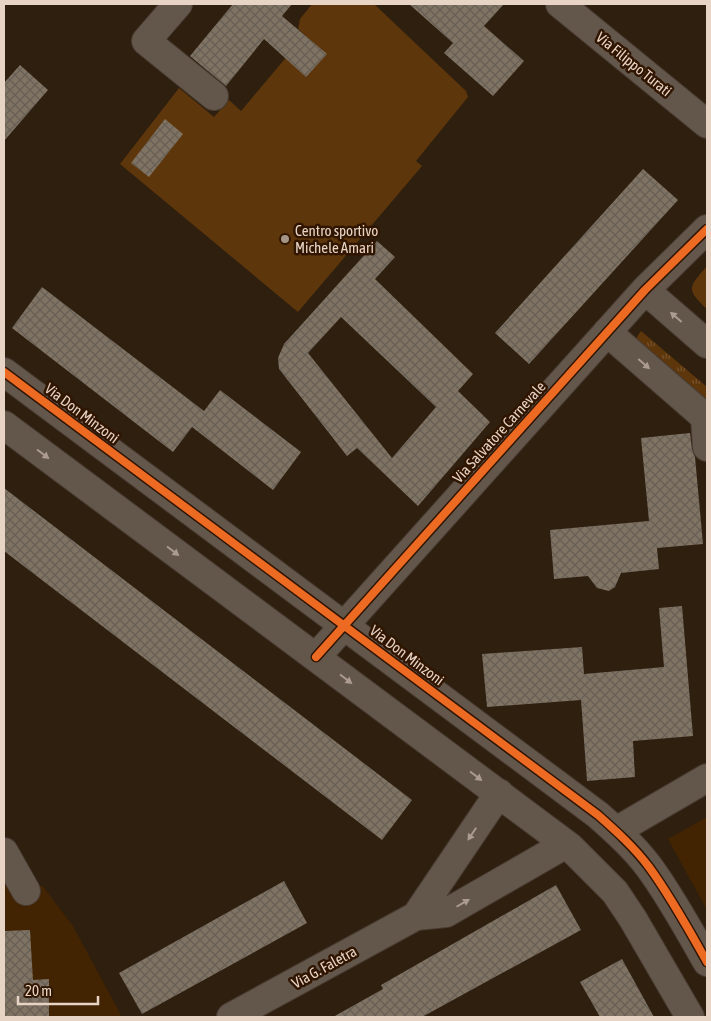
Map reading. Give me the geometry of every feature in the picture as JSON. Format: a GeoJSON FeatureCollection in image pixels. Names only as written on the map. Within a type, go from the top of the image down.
{"type":"FeatureCollection","features":[{"type":"Feature","properties":{"kind":"street"},"geometry":{"type":"LineString","coordinates":[[178,4],[146,41],[214,96]]}},
{"type":"Feature","properties":{"kind":"street","name":"Via Filippo Turati"},"geometry":{"type":"LineString","coordinates":[[560,4],[707,124]]}},
{"type":"Feature","properties":{"kind":"street","name":"Via Salvatore Carnevale"},"geometry":{"type":"LineString","coordinates":[[316,657],[645,290],[707,229]]}},
{"type":"Feature","properties":{"kind":"street"},"geometry":{"type":"LineString","coordinates":[[645,290],[707,344]]}},
{"type":"Feature","properties":{"kind":"street"},"geometry":{"type":"LineString","coordinates":[[607,332],[706,418],[707,447]]}},
{"type":"Feature","properties":{"kind":"street","name":"Via Don Minzoni"},"geometry":{"type":"LineString","coordinates":[[4,372],[571,794],[616,831],[648,865],[669,896],[707,962]]}},
{"type":"Feature","properties":{"kind":"street"},"geometry":{"type":"LineString","coordinates":[[6,430],[316,657],[566,844],[594,869],[614,892],[633,919],[690,1017]]}},
{"type":"Feature","properties":{"kind":"street"},"geometry":{"type":"LineString","coordinates":[[616,831],[707,778]]}},
{"type":"Feature","properties":{"kind":"street"},"geometry":{"type":"LineString","coordinates":[[416,916],[499,793]]}},
{"type":"Feature","properties":{"kind":"street"},"geometry":{"type":"LineString","coordinates":[[416,916],[446,913],[566,844]]}},
{"type":"Feature","properties":{"kind":"street"},"geometry":{"type":"LineString","coordinates":[[4,852],[26,891]]}},
{"type":"Feature","properties":{"kind":"street","name":"Via G. Faletra"},"geometry":{"type":"LineString","coordinates":[[231,1017],[416,916]]}},
{"type":"Feature","properties":{"kind":"shaded area"},"geometry":{"type":"Polygon","coordinates":[[[707,817],[707,910],[668,839],[707,817]]]}},
{"type":"Feature","properties":{"kind":"shaded area"},"geometry":{"type":"Polygon","coordinates":[[[4,868],[20,899],[42,885],[73,926],[122,1017],[4,1017],[4,868]]]}},
{"type":"Feature","properties":{"kind":"green space","name":"Centro sportivo Michele Amari"},"geometry":{"type":"Polygon","coordinates":[[[312,4],[374,4],[466,91],[468,97],[416,161],[422,166],[298,312],[120,164],[179,88],[214,117],[229,100],[241,111],[305,35],[298,29],[300,19],[312,4]]]}},
{"type":"Feature","properties":{"kind":"green space"},"geometry":{"type":"Polygon","coordinates":[[[707,266],[707,309],[695,297],[692,288],[696,279],[707,266]]]}},
{"type":"Feature","properties":{"kind":"green space"},"geometry":{"type":"Polygon","coordinates":[[[641,331],[707,387],[707,405],[633,343],[641,331]]]}},
{"type":"Feature","properties":{"kind":"building"},"geometry":{"type":"Polygon","coordinates":[[[233,4],[292,4],[282,16],[327,54],[306,77],[264,39],[226,86],[190,56],[233,4]]]}},
{"type":"Feature","properties":{"kind":"building"},"geometry":{"type":"Polygon","coordinates":[[[409,4],[504,4],[484,26],[524,61],[493,96],[444,53],[453,43],[409,4]]]}},
{"type":"Feature","properties":{"kind":"building"},"geometry":{"type":"Polygon","coordinates":[[[20,65],[48,90],[4,141],[4,83],[20,65]]]}},
{"type":"Feature","properties":{"kind":"building"},"geometry":{"type":"Polygon","coordinates":[[[165,119],[183,134],[149,177],[131,163],[165,119]]]}},
{"type":"Feature","properties":{"kind":"building"},"geometry":{"type":"Polygon","coordinates":[[[643,169],[678,200],[529,364],[495,333],[643,169]]]}},
{"type":"Feature","properties":{"kind":"building"},"geometry":{"type":"Polygon","coordinates":[[[377,241],[395,257],[375,279],[473,374],[458,391],[490,422],[418,506],[357,448],[347,456],[279,369],[278,358],[284,344],[377,241]],[[341,317],[308,353],[392,458],[436,407],[341,317]]]}},
{"type":"Feature","properties":{"kind":"building"},"geometry":{"type":"Polygon","coordinates":[[[42,287],[204,411],[220,390],[301,452],[273,490],[192,427],[173,452],[12,328],[42,287]]]}},
{"type":"Feature","properties":{"kind":"building"},"geometry":{"type":"Polygon","coordinates":[[[690,433],[695,457],[703,544],[657,548],[659,569],[621,573],[615,587],[609,591],[597,588],[588,576],[554,579],[550,530],[649,521],[641,438],[690,433]]]}},
{"type":"Feature","properties":{"kind":"building"},"geometry":{"type":"Polygon","coordinates":[[[4,488],[412,800],[382,840],[4,551],[4,488]]]}},
{"type":"Feature","properties":{"kind":"building"},"geometry":{"type":"Polygon","coordinates":[[[682,606],[693,736],[633,741],[635,777],[587,781],[581,700],[487,707],[482,654],[582,647],[584,674],[664,667],[659,608],[682,606]]]}},
{"type":"Feature","properties":{"kind":"building"},"geometry":{"type":"Polygon","coordinates":[[[284,881],[307,923],[142,1014],[119,973],[284,881]]]}},
{"type":"Feature","properties":{"kind":"building"},"geometry":{"type":"Polygon","coordinates":[[[556,885],[581,930],[422,1017],[333,1017],[383,989],[381,985],[556,885]]]}},
{"type":"Feature","properties":{"kind":"building"},"geometry":{"type":"Polygon","coordinates":[[[30,930],[33,980],[49,979],[49,1017],[4,1017],[4,931],[30,930]]]}},
{"type":"Feature","properties":{"kind":"building"},"geometry":{"type":"Polygon","coordinates":[[[622,959],[654,1017],[600,1017],[580,982],[622,959]]]}},
{"type":"Feature","properties":{"kind":"cycle path"},"geometry":{"type":"LineString","coordinates":[[316,657],[645,290],[707,229]]}},
{"type":"Feature","properties":{"kind":"cycle path"},"geometry":{"type":"LineString","coordinates":[[4,372],[598,815],[631,846],[649,867],[707,962]]}},
{"type":"Feature","properties":{"kind":"place","name":"Centro sportivo Michele Amari"},"geometry":{"type":"Point","coordinates":[285,239]}}]}
